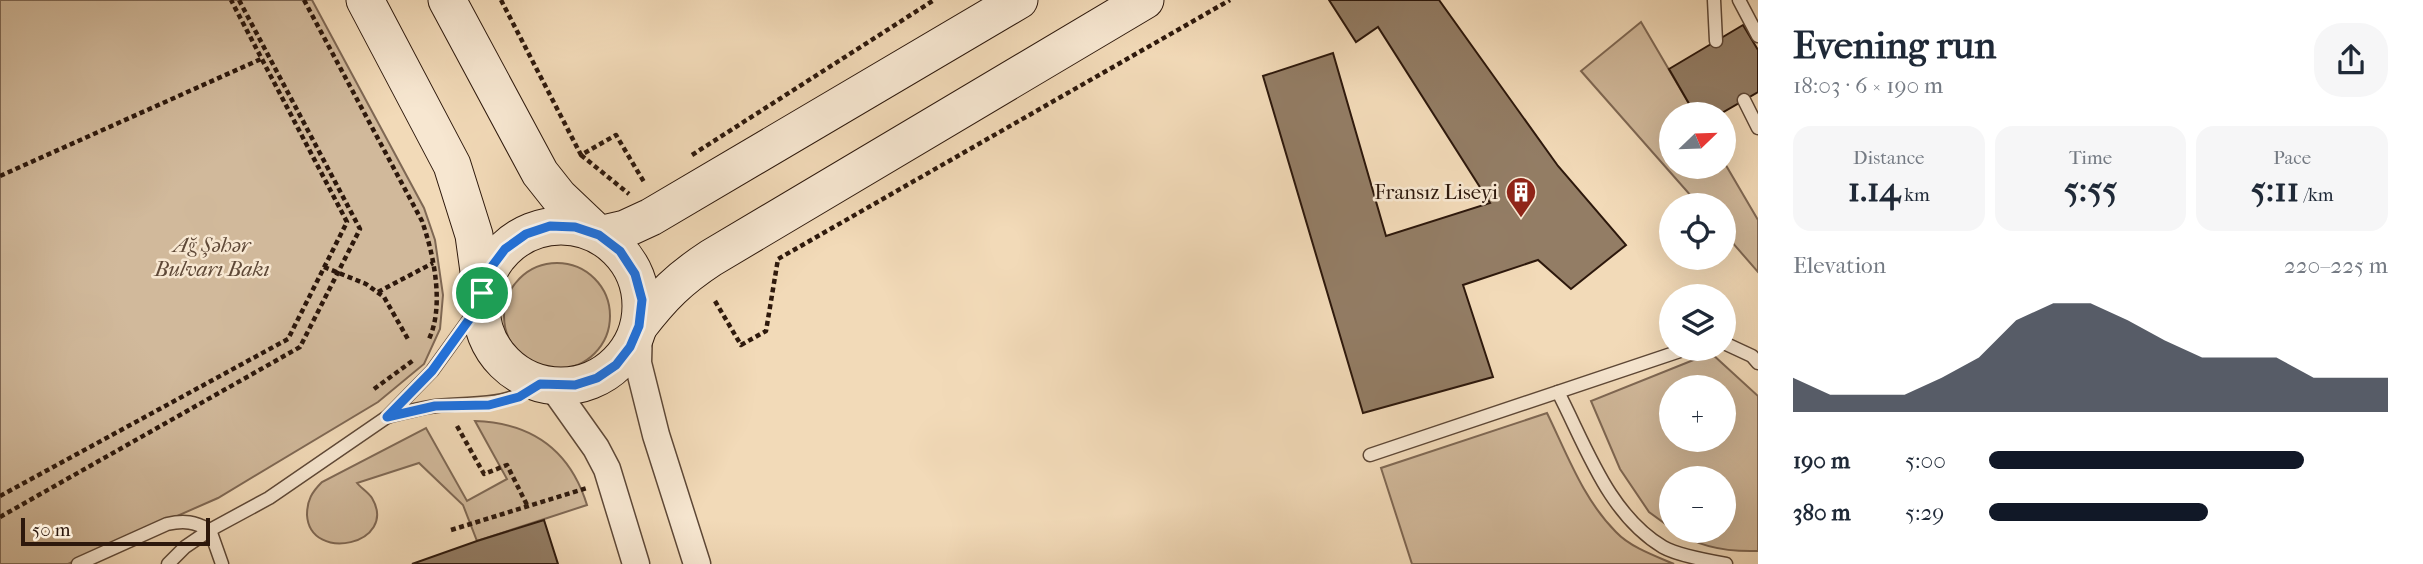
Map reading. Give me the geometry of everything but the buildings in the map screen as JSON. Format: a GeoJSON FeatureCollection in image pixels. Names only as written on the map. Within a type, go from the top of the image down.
{"type":"FeatureCollection","features":[{"type":"Feature","properties":{"kind":"main road"},"geometry":{"type":"LineString","coordinates":[[365,0],[452,165],[474,235],[484,329],[496,354],[516,373],[546,385],[575,385],[597,378],[616,365],[630,347],[639,326],[662,296],[681,278],[1145,0]]}},
{"type":"Feature","properties":{"kind":"main road"},"geometry":{"type":"LineString","coordinates":[[447,0],[540,173],[559,197],[620,251],[635,274],[642,300],[639,326]]}},
{"type":"Feature","properties":{"kind":"main road"},"geometry":{"type":"LineString","coordinates":[[482,298],[490,269],[505,249],[526,234],[550,226],[575,227],[599,235],[625,229],[651,217],[1020,0]]}},
{"type":"Feature","properties":{"kind":"street"},"geometry":{"type":"LineString","coordinates":[[639,326],[638,363],[656,435],[697,564]]}},
{"type":"Feature","properties":{"kind":"street"},"geometry":{"type":"LineString","coordinates":[[546,385],[596,448],[607,469],[629,558]]}},
{"type":"Feature","properties":{"kind":"lane"},"geometry":{"type":"LineString","coordinates":[[1714,0],[1716,41]]}},
{"type":"Feature","properties":{"kind":"lane"},"geometry":{"type":"LineString","coordinates":[[1739,0],[1758,36]]}},
{"type":"Feature","properties":{"kind":"lane"},"geometry":{"type":"LineString","coordinates":[[1744,100],[1758,128]]}},
{"type":"Feature","properties":{"kind":"lane"},"geometry":{"type":"LineString","coordinates":[[168,564],[185,547],[210,530],[269,498],[387,417],[432,371],[482,298]]}},
{"type":"Feature","properties":{"kind":"lane"},"geometry":{"type":"LineString","coordinates":[[1736,349],[1752,356],[1758,363]]}},
{"type":"Feature","properties":{"kind":"lane"},"geometry":{"type":"LineString","coordinates":[[1370,455],[1659,358]]}},
{"type":"Feature","properties":{"kind":"lane"},"geometry":{"type":"LineString","coordinates":[[387,417],[435,406],[489,405],[519,397],[546,385]]}},
{"type":"Feature","properties":{"kind":"lane"},"geometry":{"type":"LineString","coordinates":[[1558,392],[1601,477],[1625,516],[1664,548],[1726,564]]}},
{"type":"Feature","properties":{"kind":"lane"},"geometry":{"type":"LineString","coordinates":[[78,564],[167,524],[192,521],[210,530],[222,564]]}},
{"type":"Feature","properties":{"kind":"path"},"geometry":{"type":"LineString","coordinates":[[0,496],[288,339],[347,222],[231,0]]}},
{"type":"Feature","properties":{"kind":"path"},"geometry":{"type":"LineString","coordinates":[[0,517],[300,347],[360,229],[239,0]]}},
{"type":"Feature","properties":{"kind":"path"},"geometry":{"type":"LineString","coordinates":[[304,0],[422,221],[433,262],[435,327],[426,345]]}},
{"type":"Feature","properties":{"kind":"path"},"geometry":{"type":"LineString","coordinates":[[501,0],[581,155],[631,195],[652,184]]}},
{"type":"Feature","properties":{"kind":"path"},"geometry":{"type":"LineString","coordinates":[[690,157],[698,149],[934,0]]}},
{"type":"Feature","properties":{"kind":"path"},"geometry":{"type":"LineString","coordinates":[[715,301],[741,345],[766,331],[778,259],[1230,0]]}},
{"type":"Feature","properties":{"kind":"path"},"geometry":{"type":"LineString","coordinates":[[0,176],[261,59]]}},
{"type":"Feature","properties":{"kind":"path"},"geometry":{"type":"LineString","coordinates":[[581,155],[616,135],[644,182]]}},
{"type":"Feature","properties":{"kind":"path"},"geometry":{"type":"LineString","coordinates":[[378,292],[433,262]]}},
{"type":"Feature","properties":{"kind":"path"},"geometry":{"type":"LineString","coordinates":[[324,267],[366,284],[384,297],[409,341]]}},
{"type":"Feature","properties":{"kind":"path"},"geometry":{"type":"LineString","coordinates":[[374,389],[421,354]]}},
{"type":"Feature","properties":{"kind":"path"},"geometry":{"type":"LineString","coordinates":[[457,426],[484,474],[507,465],[528,507]]}},
{"type":"Feature","properties":{"kind":"path"},"geometry":{"type":"LineString","coordinates":[[451,530],[587,488],[590,499]]}},
{"type":"Feature","properties":{"kind":"green space","name":"Ağ Şəhər Bulvarı Bakı"},"geometry":{"type":"Polygon","coordinates":[[[0,0],[312,0],[424,208],[435,240],[443,295],[440,329],[424,364],[378,402],[218,498],[68,564],[0,564],[0,0]]]}},
{"type":"Feature","properties":{"kind":"green space"},"geometry":{"type":"Polygon","coordinates":[[[1641,22],[1688,102],[1659,102],[1659,160],[1581,71],[1641,22]]]}},
{"type":"Feature","properties":{"kind":"green space"},"geometry":{"type":"Polygon","coordinates":[[[1676,179],[1734,179],[1758,220],[1758,272],[1736,247],[1736,193],[1688,193],[1676,179]]]}},
{"type":"Feature","properties":{"kind":"green space"},"geometry":{"type":"Polygon","coordinates":[[[557,263],[577,267],[594,279],[606,296],[610,316],[606,336],[594,353],[577,365],[557,369],[537,365],[520,353],[508,336],[504,316],[508,296],[520,279],[537,267],[557,263]]]}},
{"type":"Feature","properties":{"kind":"green space"},"geometry":{"type":"Polygon","coordinates":[[[1691,361],[1720,361],[1735,375],[1659,375],[1659,452],[1736,452],[1736,376],[1758,396],[1758,551],[1736,551],[1699,543],[1736,543],[1736,466],[1659,466],[1659,519],[1649,512],[1620,469],[1591,401],[1691,361]]]}},
{"type":"Feature","properties":{"kind":"green space"},"geometry":{"type":"Polygon","coordinates":[[[1547,413],[1577,476],[1604,519],[1628,542],[1674,564],[1412,564],[1381,468],[1547,413]]]}},
{"type":"Feature","properties":{"kind":"green space"},"geometry":{"type":"Polygon","coordinates":[[[475,421],[514,427],[546,443],[570,469],[587,505],[477,541],[463,505],[419,463],[357,483],[372,498],[377,514],[374,527],[364,537],[351,542],[336,543],[322,539],[312,530],[307,515],[308,505],[322,482],[426,428],[467,501],[507,479],[475,421]]]}},
{"type":"Feature","properties":{"kind":"place","name":"Fransız Liseyi"},"geometry":{"type":"Point","coordinates":[1521,219]}},
{"type":"Feature","properties":{"kind":"route"},"geometry":{"type":"LineString","coordinates":[[550,226],[575,227],[599,235],[620,251],[635,274],[642,300],[639,326],[630,347],[616,365],[597,378],[575,385],[540,384],[519,397],[489,405],[435,406],[387,417],[432,371],[481,303],[482,293],[490,269],[505,249],[526,234],[550,226]]}}]}
